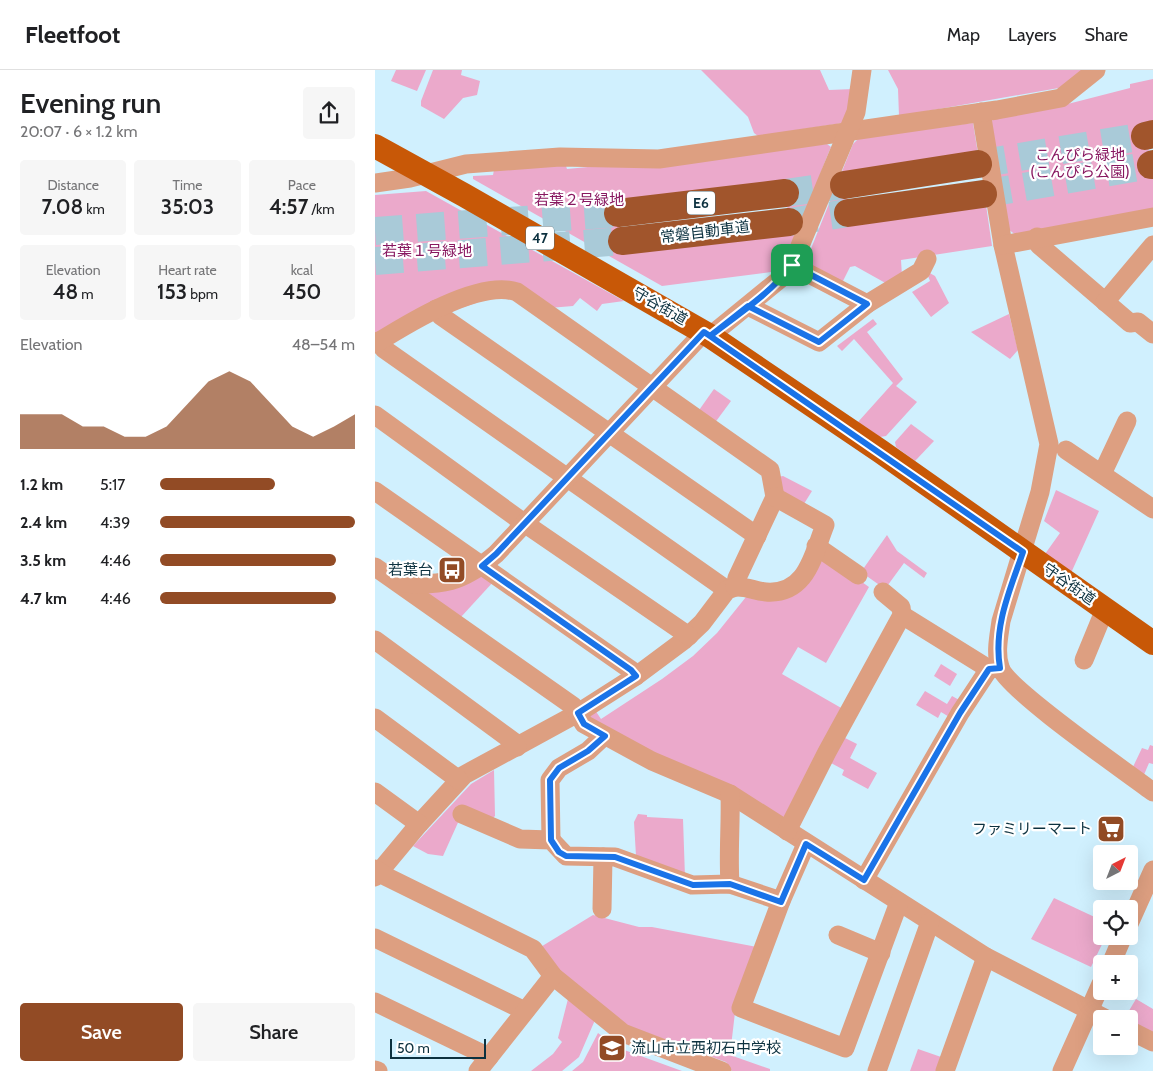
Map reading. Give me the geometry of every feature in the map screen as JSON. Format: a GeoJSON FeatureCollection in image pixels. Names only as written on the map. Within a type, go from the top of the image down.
{"type":"FeatureCollection","features":[{"type":"Feature","properties":{"kind":"highway"},"geometry":{"type":"LineString","coordinates":[[845,184],[978,164]]}},
{"type":"Feature","properties":{"kind":"highway","name":"常磐自動車道"},"geometry":{"type":"LineString","coordinates":[[618,213],[785,193]]}},
{"type":"Feature","properties":{"kind":"highway"},"geometry":{"type":"LineString","coordinates":[[848,213],[983,194]]}},
{"type":"Feature","properties":{"kind":"highway","name":"常磐自動車道"},"geometry":{"type":"LineString","coordinates":[[622,241],[789,222]]}},
{"type":"Feature","properties":{"kind":"main road","name":"守谷街道"},"geometry":{"type":"LineString","coordinates":[[375,146],[707,334],[1153,643]]}},
{"type":"Feature","properties":{"kind":"street"},"geometry":{"type":"LineString","coordinates":[[375,581],[423,584],[453,581],[482,566],[651,389],[707,334],[748,306],[785,275],[792,265],[856,112],[862,70]]}},
{"type":"Feature","properties":{"kind":"street"},"geometry":{"type":"LineString","coordinates":[[375,183],[427,175],[466,164],[560,157],[659,159],[981,112],[1061,98],[1096,70]]}},
{"type":"Feature","properties":{"kind":"street"},"geometry":{"type":"LineString","coordinates":[[864,880],[960,713],[995,669],[1001,621],[1043,482],[1049,444],[1003,245],[981,112]]}},
{"type":"Feature","properties":{"kind":"street"},"geometry":{"type":"LineString","coordinates":[[1003,245],[1037,237],[1149,221]]}},
{"type":"Feature","properties":{"kind":"street"},"geometry":{"type":"LineString","coordinates":[[1037,237],[1039,245],[1130,323],[1139,322],[1153,334]]}},
{"type":"Feature","properties":{"kind":"street"},"geometry":{"type":"LineString","coordinates":[[1105,302],[1153,245]]}},
{"type":"Feature","properties":{"kind":"street"},"geometry":{"type":"LineString","coordinates":[[748,306],[819,342],[867,304],[921,271],[927,259]]}},
{"type":"Feature","properties":{"kind":"street"},"geometry":{"type":"LineString","coordinates":[[792,265],[867,304]]}},
{"type":"Feature","properties":{"kind":"street"},"geometry":{"type":"LineString","coordinates":[[722,1071],[623,1033],[553,976],[533,949],[376,873],[464,775],[578,713],[636,676],[689,636],[702,623],[731,588],[737,578],[775,498],[769,470],[651,389],[517,292],[510,290],[493,291],[464,297],[436,309],[377,342],[384,350],[566,478],[731,588],[743,587],[767,592],[794,587],[803,576],[825,525],[775,498]]}},
{"type":"Feature","properties":{"kind":"street"},"geometry":{"type":"LineString","coordinates":[[436,309],[441,316],[757,536]]}},
{"type":"Feature","properties":{"kind":"street"},"geometry":{"type":"LineString","coordinates":[[375,414],[524,523],[689,636]]}},
{"type":"Feature","properties":{"kind":"street"},"geometry":{"type":"LineString","coordinates":[[1102,474],[1127,421]]}},
{"type":"Feature","properties":{"kind":"street"},"geometry":{"type":"LineString","coordinates":[[1066,450],[1153,509]]}},
{"type":"Feature","properties":{"kind":"street"},"geometry":{"type":"LineString","coordinates":[[375,491],[631,670],[636,676]]}},
{"type":"Feature","properties":{"kind":"street"},"geometry":{"type":"LineString","coordinates":[[816,546],[858,575]]}},
{"type":"Feature","properties":{"kind":"street"},"geometry":{"type":"LineString","coordinates":[[375,567],[573,706],[584,724],[652,761],[730,794],[986,957],[1093,1012]]}},
{"type":"Feature","properties":{"kind":"street"},"geometry":{"type":"LineString","coordinates":[[787,831],[827,752],[902,615],[901,607],[883,592]]}},
{"type":"Feature","properties":{"kind":"street"},"geometry":{"type":"LineString","coordinates":[[1084,660],[1105,610]]}},
{"type":"Feature","properties":{"kind":"street"},"geometry":{"type":"LineString","coordinates":[[902,615],[995,669],[1025,696],[1153,792]]}},
{"type":"Feature","properties":{"kind":"street"},"geometry":{"type":"LineString","coordinates":[[375,640],[514,742],[517,747]]}},
{"type":"Feature","properties":{"kind":"street"},"geometry":{"type":"LineString","coordinates":[[375,718],[459,780]]}},
{"type":"Feature","properties":{"kind":"street"},"geometry":{"type":"LineString","coordinates":[[605,736],[588,751],[559,768],[550,780],[551,840],[559,852],[566,856],[615,857],[693,885],[730,884],[781,902]]}},
{"type":"Feature","properties":{"kind":"street"},"geometry":{"type":"LineString","coordinates":[[375,792],[419,824]]}},
{"type":"Feature","properties":{"kind":"street"},"geometry":{"type":"LineString","coordinates":[[730,794],[731,824],[728,847],[730,884]]}},
{"type":"Feature","properties":{"kind":"street"},"geometry":{"type":"LineString","coordinates":[[462,814],[520,838],[551,840]]}},
{"type":"Feature","properties":{"kind":"street"},"geometry":{"type":"LineString","coordinates":[[806,844],[781,902],[741,1008],[845,1048],[899,902]]}},
{"type":"Feature","properties":{"kind":"street"},"geometry":{"type":"LineString","coordinates":[[601,909],[603,857]]}},
{"type":"Feature","properties":{"kind":"street"},"geometry":{"type":"LineString","coordinates":[[1138,904],[1153,870]]}},
{"type":"Feature","properties":{"kind":"street"},"geometry":{"type":"LineString","coordinates":[[877,1071],[930,922]]}},
{"type":"Feature","properties":{"kind":"street"},"geometry":{"type":"LineString","coordinates":[[838,935],[881,952]]}},
{"type":"Feature","properties":{"kind":"street"},"geometry":{"type":"LineString","coordinates":[[375,938],[525,1011]]}},
{"type":"Feature","properties":{"kind":"street"},"geometry":{"type":"LineString","coordinates":[[945,1071],[986,957]]}},
{"type":"Feature","properties":{"kind":"street"},"geometry":{"type":"LineString","coordinates":[[375,1002],[483,1064],[553,976]]}},
{"type":"Feature","properties":{"kind":"street"},"geometry":{"type":"LineString","coordinates":[[1062,1071],[1094,1000]]}},
{"type":"Feature","properties":{"kind":"street"},"geometry":{"type":"LineString","coordinates":[[1138,1034],[1153,1042]]}},
{"type":"Feature","properties":{"kind":"green space"},"geometry":{"type":"Polygon","coordinates":[[[396,70],[426,70],[417,91],[391,81],[396,70]]]}},
{"type":"Feature","properties":{"kind":"green space"},"geometry":{"type":"Polygon","coordinates":[[[433,70],[462,70],[461,75],[480,81],[477,95],[463,98],[444,119],[421,106],[421,101],[433,70]]]}},
{"type":"Feature","properties":{"kind":"green space"},"geometry":{"type":"Polygon","coordinates":[[[701,70],[820,70],[829,90],[854,89],[843,123],[758,136],[754,133],[748,117],[701,70]]]}},
{"type":"Feature","properties":{"kind":"green space"},"geometry":{"type":"Polygon","coordinates":[[[888,70],[1088,70],[1070,86],[899,116],[898,89],[888,70]]]}},
{"type":"Feature","properties":{"kind":"green space","name":"こんぴら緑地 (こんぴら公園)"},"geometry":{"type":"Polygon","coordinates":[[[1153,79],[1153,123],[1144,125],[1153,173],[1153,213],[1017,236],[1008,229],[991,123],[993,119],[1056,107],[1130,88],[1130,84],[1153,79]]]}},
{"type":"Feature","properties":{"kind":"green space"},"geometry":{"type":"Polygon","coordinates":[[[973,123],[978,154],[844,174],[851,225],[986,205],[992,246],[901,260],[902,276],[889,285],[855,266],[850,267],[841,285],[804,266],[853,144],[862,135],[973,123]]]}},
{"type":"Feature","properties":{"kind":"green space","name":"若葉２号緑地"},"geometry":{"type":"Polygon","coordinates":[[[827,144],[831,147],[791,244],[771,272],[662,286],[473,179],[473,176],[493,175],[494,170],[565,163],[567,169],[827,144]],[[784,183],[617,202],[623,253],[791,233],[784,183]]]}},
{"type":"Feature","properties":{"kind":"green space","name":"若葉１号緑地"},"geometry":{"type":"Polygon","coordinates":[[[426,191],[624,301],[602,304],[597,311],[580,298],[573,306],[549,308],[520,288],[375,337],[375,195],[426,191]]]}},
{"type":"Feature","properties":{"kind":"green space"},"geometry":{"type":"Polygon","coordinates":[[[926,271],[935,276],[949,303],[931,317],[912,292],[930,281],[926,271]]]}},
{"type":"Feature","properties":{"kind":"green space"},"geometry":{"type":"Polygon","coordinates":[[[1009,314],[1018,350],[1010,359],[971,332],[1009,314]]]}},
{"type":"Feature","properties":{"kind":"green space"},"geometry":{"type":"Polygon","coordinates":[[[873,319],[877,324],[867,332],[903,379],[896,386],[917,402],[886,436],[880,437],[858,422],[893,383],[854,339],[842,351],[837,346],[873,319]]]}},
{"type":"Feature","properties":{"kind":"green space"},"geometry":{"type":"Polygon","coordinates":[[[714,389],[731,401],[714,424],[697,413],[714,389]]]}},
{"type":"Feature","properties":{"kind":"green space"},"geometry":{"type":"Polygon","coordinates":[[[911,424],[934,441],[915,461],[896,447],[895,442],[911,424]]]}},
{"type":"Feature","properties":{"kind":"green space"},"geometry":{"type":"Polygon","coordinates":[[[783,476],[812,491],[802,507],[781,494],[778,477],[783,476]]]}},
{"type":"Feature","properties":{"kind":"green space"},"geometry":{"type":"Polygon","coordinates":[[[1056,490],[1099,511],[1071,573],[1045,554],[1060,533],[1044,521],[1056,490]]]}},
{"type":"Feature","properties":{"kind":"green space"},"geometry":{"type":"Polygon","coordinates":[[[887,535],[897,551],[927,573],[924,578],[904,563],[885,589],[861,572],[887,535]]]}},
{"type":"Feature","properties":{"kind":"green space"},"geometry":{"type":"Polygon","coordinates":[[[818,551],[869,587],[826,663],[798,647],[782,674],[843,709],[784,823],[710,780],[590,720],[590,713],[595,710],[601,719],[693,656],[717,633],[750,592],[777,595],[818,551]]]}},
{"type":"Feature","properties":{"kind":"green space"},"geometry":{"type":"Polygon","coordinates":[[[478,574],[494,581],[461,617],[422,591],[478,574]]]}},
{"type":"Feature","properties":{"kind":"green space"},"geometry":{"type":"Polygon","coordinates":[[[941,664],[957,674],[950,686],[934,676],[941,664]]]}},
{"type":"Feature","properties":{"kind":"green space"},"geometry":{"type":"Polygon","coordinates":[[[925,691],[947,704],[952,696],[961,701],[951,718],[941,712],[938,718],[916,705],[925,691]]]}},
{"type":"Feature","properties":{"kind":"green space"},"geometry":{"type":"Polygon","coordinates":[[[841,736],[857,744],[850,758],[877,773],[868,789],[842,775],[844,770],[831,763],[841,736]]]}},
{"type":"Feature","properties":{"kind":"green space"},"geometry":{"type":"Polygon","coordinates":[[[1150,745],[1153,746],[1153,764],[1149,763],[1143,777],[1132,769],[1142,748],[1148,750],[1150,745]]]}},
{"type":"Feature","properties":{"kind":"green space"},"geometry":{"type":"Polygon","coordinates":[[[494,770],[495,816],[493,818],[465,807],[443,856],[428,854],[413,846],[471,784],[494,770]]]}},
{"type":"Feature","properties":{"kind":"green space"},"geometry":{"type":"Polygon","coordinates":[[[638,814],[647,815],[647,817],[683,819],[685,877],[636,856],[634,822],[638,814]]]}},
{"type":"Feature","properties":{"kind":"green space"},"geometry":{"type":"Polygon","coordinates":[[[1054,898],[1093,916],[1093,945],[1102,945],[1097,955],[1093,955],[1091,967],[1031,939],[1054,898]]]}},
{"type":"Feature","properties":{"kind":"green space"},"geometry":{"type":"Polygon","coordinates":[[[593,915],[639,927],[652,927],[757,947],[736,1004],[730,1055],[770,1069],[770,1071],[732,1071],[726,1062],[628,1026],[562,974],[539,948],[593,915]]]}},
{"type":"Feature","properties":{"kind":"green space"},"geometry":{"type":"Polygon","coordinates":[[[568,999],[595,1020],[579,1057],[562,1071],[531,1071],[553,1054],[562,1042],[558,1038],[568,999]]]}},
{"type":"Feature","properties":{"kind":"green space"},"geometry":{"type":"Polygon","coordinates":[[[1135,1000],[1153,1009],[1153,1038],[1138,1030],[1138,1010],[1129,1010],[1135,1000]]]}},
{"type":"Feature","properties":{"kind":"green space","name":"流山市立西初石中学校"},"geometry":{"type":"Polygon","coordinates":[[[598,1033],[616,1047],[682,1071],[572,1071],[583,1062],[598,1033]]]}},
{"type":"Feature","properties":{"kind":"green space"},"geometry":{"type":"Polygon","coordinates":[[[918,1049],[944,1058],[939,1071],[910,1071],[918,1049]]]}},
{"type":"Feature","properties":{"kind":"tunnel"},"geometry":{"type":"LineString","coordinates":[[978,164],[1145,136]]}},
{"type":"Feature","properties":{"kind":"tunnel"},"geometry":{"type":"LineString","coordinates":[[983,194],[1151,165]]}},
{"type":"Feature","properties":{"kind":"tunnel"},"geometry":{"type":"LineString","coordinates":[[785,193],[844,185]]}},
{"type":"Feature","properties":{"kind":"tunnel"},"geometry":{"type":"LineString","coordinates":[[375,231],[618,213]]}},
{"type":"Feature","properties":{"kind":"tunnel"},"geometry":{"type":"LineString","coordinates":[[789,222],[848,213]]}},
{"type":"Feature","properties":{"kind":"tunnel"},"geometry":{"type":"LineString","coordinates":[[375,261],[622,241]]}},
{"type":"Feature","properties":{"kind":"place","name":"若葉台"},"geometry":{"type":"Point","coordinates":[452,570]}},
{"type":"Feature","properties":{"kind":"place","name":"ファミリーマート"},"geometry":{"type":"Point","coordinates":[1111,829]}},
{"type":"Feature","properties":{"kind":"place","name":"流山市立西初石中学校"},"geometry":{"type":"Point","coordinates":[612,1048]}},
{"type":"Feature","properties":{"kind":"route"},"geometry":{"type":"LineString","coordinates":[[792,265],[785,275],[710,336],[704,332],[496,554],[482,566],[631,670],[636,676],[578,713],[584,724],[605,736],[588,751],[559,768],[550,780],[551,840],[559,852],[566,856],[615,857],[693,885],[730,884],[781,902],[806,844],[864,880],[960,713],[989,669],[1000,668],[998,643],[1001,621],[1004,606],[1023,552],[880,451],[710,336],[748,306],[819,342],[867,304],[792,265]]}}]}
